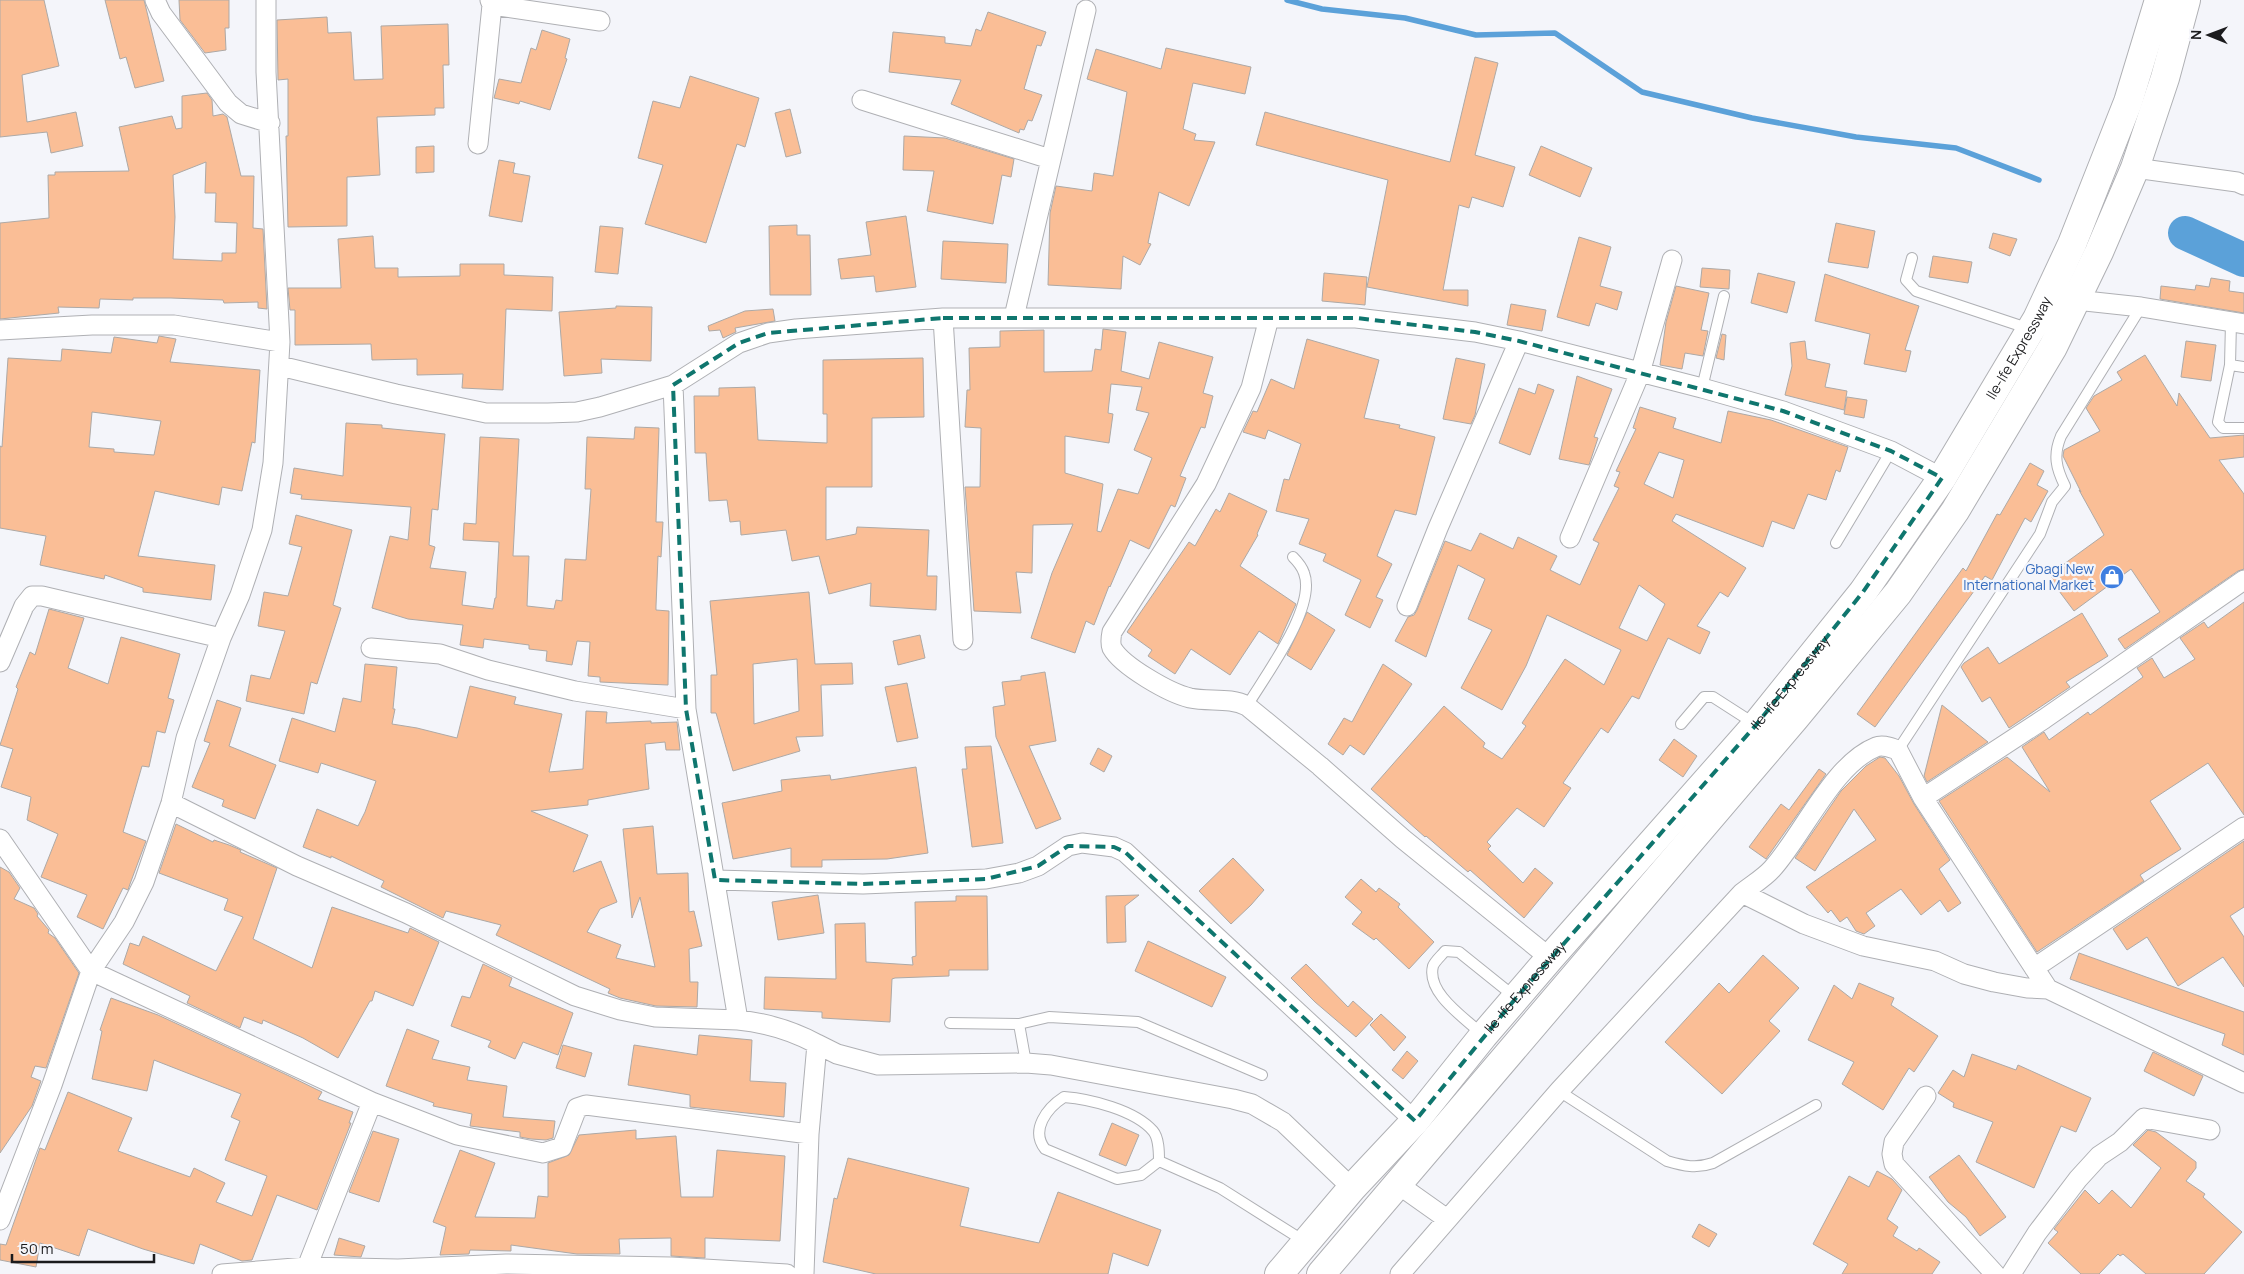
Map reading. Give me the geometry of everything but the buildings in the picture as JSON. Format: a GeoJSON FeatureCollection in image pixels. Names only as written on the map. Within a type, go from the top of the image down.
{"type":"FeatureCollection","features":[{"type":"Feature","properties":{"kind":"highway","name":"Ile-Ife Expressway"},"geometry":{"type":"LineString","coordinates":[[1279,1274],[1352,1188],[1415,1121],[1550,958],[1756,725],[1864,592],[1942,478],[2031,329],[2072,244],[2101,173],[2128,102],[2159,0]]}},
{"type":"Feature","properties":{"kind":"highway","name":"Ile-Ife Expressway"},"geometry":{"type":"LineString","coordinates":[[1321,1274],[1399,1185],[1898,593],[1955,511],[2007,427],[2053,347],[2099,252],[2135,168],[2165,78],[2186,0]]}},
{"type":"Feature","properties":{"kind":"street"},"geometry":{"type":"LineString","coordinates":[[155,0],[160,13],[228,103],[241,114],[270,122]]}},
{"type":"Feature","properties":{"kind":"street"},"geometry":{"type":"LineString","coordinates":[[0,1220],[52,1084],[91,971],[124,922],[144,882],[171,803],[186,738],[221,638],[240,595],[262,530],[273,463],[280,366],[270,122],[266,72],[266,0]]}},
{"type":"Feature","properties":{"kind":"street"},"geometry":{"type":"LineString","coordinates":[[478,144],[491,2],[600,21]]}},
{"type":"Feature","properties":{"kind":"street"},"geometry":{"type":"LineString","coordinates":[[1014,317],[1086,10]]}},
{"type":"Feature","properties":{"kind":"street"},"geometry":{"type":"LineString","coordinates":[[862,100],[1050,159]]}},
{"type":"Feature","properties":{"kind":"street"},"geometry":{"type":"LineString","coordinates":[[2135,168],[2237,182],[2244,186]]}},
{"type":"Feature","properties":{"kind":"street"},"geometry":{"type":"LineString","coordinates":[[1570,538],[1640,373],[1672,260]]}},
{"type":"Feature","properties":{"kind":"street"},"geometry":{"type":"LineString","coordinates":[[2076,300],[2140,307],[2238,323]]}},
{"type":"Feature","properties":{"kind":"street"},"geometry":{"type":"LineString","coordinates":[[280,366],[486,413],[577,412],[600,407],[673,384],[739,343],[768,333],[796,329],[943,318],[1356,318],[1475,332],[1519,340],[1702,388],[1783,411],[1892,451],[1942,478]]}},
{"type":"Feature","properties":{"kind":"street"},"geometry":{"type":"LineString","coordinates":[[943,318],[963,640]]}},
{"type":"Feature","properties":{"kind":"street"},"geometry":{"type":"LineString","coordinates":[[1269,318],[1251,388],[1206,484],[1112,632],[1111,646],[1119,657],[1161,687],[1190,698],[1240,702],[1247,706],[1403,839],[1550,958]]}},
{"type":"Feature","properties":{"kind":"street"},"geometry":{"type":"LineString","coordinates":[[0,330],[92,325],[174,325],[280,342]]}},
{"type":"Feature","properties":{"kind":"street"},"geometry":{"type":"LineString","coordinates":[[1407,606],[1438,528],[1519,340]]}},
{"type":"Feature","properties":{"kind":"street"},"geometry":{"type":"LineString","coordinates":[[673,384],[686,709],[738,1020]]}},
{"type":"Feature","properties":{"kind":"street"},"geometry":{"type":"LineString","coordinates":[[1923,798],[2052,714],[2244,580]]}},
{"type":"Feature","properties":{"kind":"street"},"geometry":{"type":"LineString","coordinates":[[0,662],[24,606],[32,596],[42,596],[221,638]]}},
{"type":"Feature","properties":{"kind":"street"},"geometry":{"type":"LineString","coordinates":[[371,648],[440,654],[488,670],[575,691],[686,709]]}},
{"type":"Feature","properties":{"kind":"street"},"geometry":{"type":"LineString","coordinates":[[1400,1274],[1559,1091],[1742,893],[1772,869],[1836,780],[1855,760],[1876,747],[1883,746],[1898,750],[1923,798],[2048,989]]}},
{"type":"Feature","properties":{"kind":"street"},"geometry":{"type":"LineString","coordinates":[[171,803],[297,866],[406,913],[575,996],[620,1010],[655,1017],[738,1020],[767,1024],[795,1032],[837,1054],[878,1065],[1026,1063],[1075,1068],[1233,1099],[1252,1104],[1283,1122],[1352,1188]]}},
{"type":"Feature","properties":{"kind":"street"},"geometry":{"type":"LineString","coordinates":[[2034,968],[2244,827]]}},
{"type":"Feature","properties":{"kind":"street"},"geometry":{"type":"LineString","coordinates":[[0,839],[91,971],[372,1102],[458,1135],[543,1153],[562,1147],[577,1108],[586,1106],[809,1134]]}},
{"type":"Feature","properties":{"kind":"street"},"geometry":{"type":"LineString","coordinates":[[714,880],[862,884],[986,879],[1038,866],[1068,846],[1082,844],[1114,848],[1125,852],[1415,1121]]}},
{"type":"Feature","properties":{"kind":"street"},"geometry":{"type":"LineString","coordinates":[[1742,893],[1804,924],[1863,946],[1934,961],[1964,974],[1994,982],[2027,988],[2048,989],[2241,1078]]}},
{"type":"Feature","properties":{"kind":"street"},"geometry":{"type":"LineString","coordinates":[[804,1274],[809,1134],[817,1044]]}},
{"type":"Feature","properties":{"kind":"street"},"geometry":{"type":"LineString","coordinates":[[1926,1096],[1894,1142],[1892,1154],[1894,1164],[1995,1274]]}},
{"type":"Feature","properties":{"kind":"street"},"geometry":{"type":"LineString","coordinates":[[306,1267],[372,1102]]}},
{"type":"Feature","properties":{"kind":"street"},"geometry":{"type":"LineString","coordinates":[[2011,1274],[2037,1233],[2078,1179],[2099,1156],[2120,1142],[2144,1118],[2210,1130]]}},
{"type":"Feature","properties":{"kind":"street"},"geometry":{"type":"LineString","coordinates":[[1399,1185],[1446,1219]]}},
{"type":"Feature","properties":{"kind":"street"},"geometry":{"type":"LineString","coordinates":[[222,1274],[306,1267],[398,1269],[515,1264],[671,1267],[787,1274]]}},
{"type":"Feature","properties":{"kind":"lane"},"geometry":{"type":"LineString","coordinates":[[1912,258],[1906,280],[1910,287],[2031,329]]}},
{"type":"Feature","properties":{"kind":"lane"},"geometry":{"type":"LineString","coordinates":[[1702,388],[1724,296]]}},
{"type":"Feature","properties":{"kind":"lane"},"geometry":{"type":"LineString","coordinates":[[1898,750],[2040,534],[2052,502],[2065,486],[2056,469],[2056,448],[2058,442],[2140,307]]}},
{"type":"Feature","properties":{"kind":"lane"},"geometry":{"type":"LineString","coordinates":[[2238,323],[2218,422],[2224,428],[2244,428]]}},
{"type":"Feature","properties":{"kind":"lane"},"geometry":{"type":"LineString","coordinates":[[2230,365],[2244,367]]}},
{"type":"Feature","properties":{"kind":"lane"},"geometry":{"type":"LineString","coordinates":[[1836,542],[1892,451]]}},
{"type":"Feature","properties":{"kind":"lane"},"geometry":{"type":"LineString","coordinates":[[1247,706],[1298,620],[1307,595],[1304,572],[1293,557]]}},
{"type":"Feature","properties":{"kind":"lane"},"geometry":{"type":"LineString","coordinates":[[1681,724],[1704,697],[1713,697],[1756,725]]}},
{"type":"Feature","properties":{"kind":"lane"},"geometry":{"type":"LineString","coordinates":[[1484,1036],[1436,992],[1432,978],[1434,964],[1445,951],[1459,952],[1516,998]]}},
{"type":"Feature","properties":{"kind":"lane"},"geometry":{"type":"LineString","coordinates":[[950,1023],[1019,1024],[1049,1017],[1138,1022],[1262,1076]]}},
{"type":"Feature","properties":{"kind":"lane"},"geometry":{"type":"LineString","coordinates":[[1019,1024],[1026,1063]]}},
{"type":"Feature","properties":{"kind":"lane"},"geometry":{"type":"LineString","coordinates":[[1559,1091],[1667,1162],[1699,1168],[1713,1163],[1816,1105]]}},
{"type":"Feature","properties":{"kind":"lane"},"geometry":{"type":"LineString","coordinates":[[1064,1097],[1082,1099],[1107,1106],[1132,1116],[1154,1132],[1159,1149],[1159,1161],[1140,1175],[1118,1179],[1045,1149],[1040,1142],[1039,1134],[1044,1116],[1051,1106],[1064,1097]]}},
{"type":"Feature","properties":{"kind":"lane"},"geometry":{"type":"LineString","coordinates":[[1159,1161],[1220,1188],[1306,1242]]}},
{"type":"Feature","properties":{"kind":"highlighted area"},"geometry":{"type":"Polygon","coordinates":[[[943,318],[1356,318],[1475,332],[1519,341],[1783,411],[1891,451],[1942,478],[1863,592],[1756,725],[1516,998],[1415,1121],[1125,852],[1114,847],[1068,846],[1038,866],[986,879],[863,884],[715,880],[686,709],[673,385],[739,343],[768,333],[943,318]]]}},
{"type":"Feature","properties":{"kind":"waterway"},"geometry":{"type":"LineString","coordinates":[[1287,0],[1322,9],[1405,18],[1476,35],[1555,33],[1642,92],[1752,118],[1856,137],[1956,148],[2039,180]]}},
{"type":"Feature","properties":{"kind":"waterway"},"geometry":{"type":"LineString","coordinates":[[2185,233],[2244,260]]}},
{"type":"Feature","properties":{"kind":"place","name":"Gbagi New International Market"},"geometry":{"type":"Point","coordinates":[2112,577]}}]}
